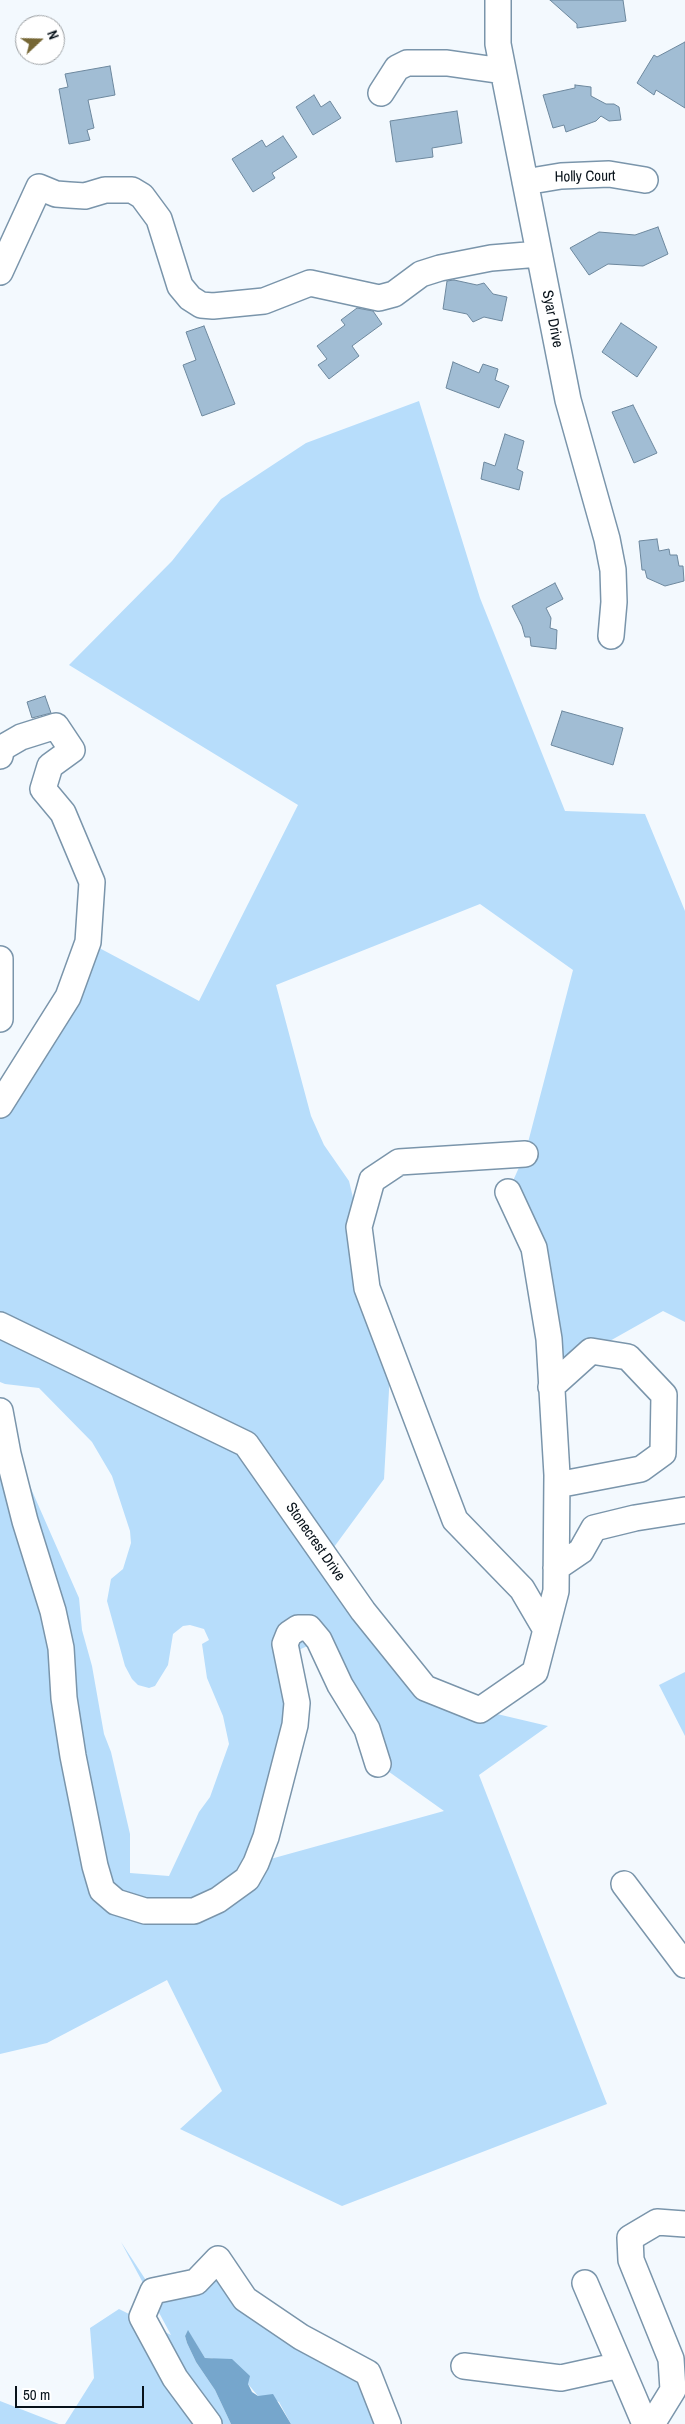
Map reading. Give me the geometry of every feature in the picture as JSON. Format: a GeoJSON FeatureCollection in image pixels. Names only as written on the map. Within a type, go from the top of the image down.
{"type":"FeatureCollection","features":[{"type":"Feature","properties":{"kind":"street","name":"Syar Drive"},"geometry":{"type":"LineString","coordinates":[[498,0],[498,44],[568,400],[607,539],[613,570],[614,602],[610,636]]}},
{"type":"Feature","properties":{"kind":"street"},"geometry":{"type":"LineString","coordinates":[[381,92],[397,68],[408,63],[440,62],[503,71]]}},
{"type":"Feature","properties":{"kind":"street","name":"Holly Court"},"geometry":{"type":"LineString","coordinates":[[525,182],[561,176],[608,174],[645,180]]}},
{"type":"Feature","properties":{"kind":"street"},"geometry":{"type":"LineString","coordinates":[[0,272],[39,187],[69,195],[85,196],[105,190],[132,190],[142,196],[159,218],[180,286],[190,298],[201,305],[213,306],[264,301],[310,283],[379,298],[394,294],[421,274],[440,268],[491,258],[539,254]]}},
{"type":"Feature","properties":{"kind":"street"},"geometry":{"type":"LineString","coordinates":[[0,756],[2,748],[21,737],[56,726],[72,750],[50,766],[43,789],[63,813],[92,882],[88,942],[68,997],[0,1105]]}},
{"type":"Feature","properties":{"kind":"street"},"geometry":{"type":"LineString","coordinates":[[0,959],[0,1019]]}},
{"type":"Feature","properties":{"kind":"street"},"geometry":{"type":"LineString","coordinates":[[525,1154],[400,1162],[372,1180],[359,1227],[367,1288],[455,1520],[522,1589],[546,1630]]}},
{"type":"Feature","properties":{"kind":"street"},"geometry":{"type":"LineString","coordinates":[[508,1192],[534,1248],[549,1338],[551,1387],[556,1485],[641,1469],[664,1453],[664,1395],[628,1357],[592,1351],[551,1387]]}},
{"type":"Feature","properties":{"kind":"street","name":"Stonecrest Drive"},"geometry":{"type":"LineString","coordinates":[[0,1325],[246,1444],[363,1611],[424,1688],[480,1710],[535,1672],[556,1580],[556,1485]]}},
{"type":"Feature","properties":{"kind":"street"},"geometry":{"type":"LineString","coordinates":[[0,1411],[8,1454],[25,1521],[53,1611],[61,1648],[64,1698],[73,1756],[95,1866],[102,1890],[116,1902],[145,1911],[194,1911],[218,1900],[247,1879],[256,1863],[266,1837],[295,1725],[297,1703],[285,1644],[289,1634],[298,1628],[309,1628],[319,1640],[340,1684],[367,1729],[378,1764]]}},
{"type":"Feature","properties":{"kind":"street"},"geometry":{"type":"LineString","coordinates":[[556,1580],[581,1551],[594,1528],[635,1518],[685,1510]]}},
{"type":"Feature","properties":{"kind":"street"},"geometry":{"type":"LineString","coordinates":[[624,1884],[685,1965]]}},
{"type":"Feature","properties":{"kind":"street"},"geometry":{"type":"LineString","coordinates":[[652,2424],[673,2390],[671,2359],[632,2260],[630,2238],[657,2222],[685,2224]]}},
{"type":"Feature","properties":{"kind":"street"},"geometry":{"type":"LineString","coordinates":[[209,2424],[175,2378],[142,2318],[153,2291],[196,2282],[218,2259],[245,2299],[301,2337],[368,2373],[388,2424]]}},
{"type":"Feature","properties":{"kind":"street"},"geometry":{"type":"LineString","coordinates":[[585,2283],[645,2424]]}},
{"type":"Feature","properties":{"kind":"street"},"geometry":{"type":"LineString","coordinates":[[464,2366],[561,2378],[620,2365]]}},
{"type":"Feature","properties":{"kind":"shaded area"},"geometry":{"type":"Polygon","coordinates":[[[419,401],[480,598],[565,811],[645,814],[685,911],[685,1322],[663,1311],[592,1351],[551,1387],[549,1339],[508,1192],[525,1154],[573,970],[480,904],[276,985],[311,1116],[324,1145],[349,1181],[391,1355],[384,1479],[326,1558],[424,1688],[480,1710],[548,1726],[479,1775],[607,2104],[342,2206],[180,2129],[222,2091],[167,1980],[47,2043],[0,2054],[0,1401],[23,1460],[29,1484],[79,1598],[82,1630],[92,1666],[104,1734],[111,1752],[130,1834],[130,1873],[169,1876],[199,1812],[210,1797],[229,1744],[223,1716],[207,1678],[202,1644],[209,1640],[204,1629],[190,1625],[183,1626],[173,1634],[168,1665],[155,1686],[149,1688],[138,1685],[132,1679],[125,1666],[107,1601],[111,1579],[123,1569],[131,1543],[130,1531],[112,1476],[92,1442],[39,1388],[0,1382],[0,1105],[88,942],[199,1001],[298,805],[69,665],[172,561],[221,499],[306,443],[419,401]],[[319,1641],[287,1655],[281,1778],[256,1863],[444,1811],[378,1764],[319,1641]]]}},
{"type":"Feature","properties":{"kind":"shaded area"},"geometry":{"type":"Polygon","coordinates":[[[685,1672],[685,1736],[659,1685],[685,1672]]]}},
{"type":"Feature","properties":{"kind":"shaded area"},"geometry":{"type":"Polygon","coordinates":[[[121,2242],[153,2291],[218,2259],[245,2299],[368,2373],[388,2424],[291,2424],[279,2402],[268,2396],[258,2396],[248,2384],[212,2358],[205,2358],[188,2331],[185,2336],[187,2343],[196,2362],[215,2390],[231,2424],[65,2424],[94,2378],[90,2328],[119,2309],[171,2335],[121,2242]]]}},
{"type":"Feature","properties":{"kind":"shaded area"},"geometry":{"type":"Polygon","coordinates":[[[188,2330],[205,2358],[232,2359],[250,2376],[248,2384],[252,2392],[258,2396],[273,2394],[291,2424],[231,2424],[215,2390],[196,2362],[187,2343],[185,2336],[188,2330]]]}},
{"type":"Feature","properties":{"kind":"shaded area"},"geometry":{"type":"Polygon","coordinates":[[[0,2401],[59,2424],[0,2424],[0,2401]]]}},
{"type":"Feature","properties":{"kind":"building"},"geometry":{"type":"Polygon","coordinates":[[[550,0],[623,0],[626,21],[577,28],[577,24],[550,0]]]}},
{"type":"Feature","properties":{"kind":"building"},"geometry":{"type":"Polygon","coordinates":[[[685,42],[685,108],[656,90],[654,95],[637,83],[654,55],[657,57],[685,42]]]}},
{"type":"Feature","properties":{"kind":"building"},"geometry":{"type":"Polygon","coordinates":[[[110,66],[115,95],[88,100],[94,128],[87,130],[90,140],[69,144],[59,89],[68,87],[65,74],[110,66]]]}},
{"type":"Feature","properties":{"kind":"building"},"geometry":{"type":"Polygon","coordinates":[[[575,85],[591,87],[591,96],[606,104],[614,104],[619,107],[621,120],[609,121],[601,116],[596,121],[566,132],[564,125],[553,128],[543,95],[575,88],[575,85]]]}},
{"type":"Feature","properties":{"kind":"building"},"geometry":{"type":"Polygon","coordinates":[[[314,95],[321,107],[330,101],[341,118],[313,135],[296,107],[314,95]]]}},
{"type":"Feature","properties":{"kind":"building"},"geometry":{"type":"Polygon","coordinates":[[[457,111],[462,143],[432,148],[433,157],[396,162],[390,121],[457,111]]]}},
{"type":"Feature","properties":{"kind":"building"},"geometry":{"type":"Polygon","coordinates":[[[283,136],[297,157],[272,173],[275,178],[253,192],[232,159],[262,140],[266,147],[283,136]]]}},
{"type":"Feature","properties":{"kind":"building"},"geometry":{"type":"Polygon","coordinates":[[[658,227],[668,254],[643,266],[608,264],[589,275],[570,248],[599,232],[635,235],[658,227]]]}},
{"type":"Feature","properties":{"kind":"building"},"geometry":{"type":"Polygon","coordinates":[[[454,280],[477,285],[484,283],[493,294],[507,297],[502,321],[484,317],[473,322],[467,314],[443,309],[447,281],[454,280]]]}},
{"type":"Feature","properties":{"kind":"building"},"geometry":{"type":"Polygon","coordinates":[[[357,308],[373,311],[382,324],[352,346],[359,356],[329,379],[318,365],[327,359],[317,346],[345,325],[341,320],[357,308]]]}},
{"type":"Feature","properties":{"kind":"building"},"geometry":{"type":"Polygon","coordinates":[[[621,323],[657,347],[637,377],[602,352],[621,323]]]}},
{"type":"Feature","properties":{"kind":"building"},"geometry":{"type":"Polygon","coordinates":[[[204,326],[235,404],[202,416],[183,365],[196,360],[186,332],[204,326]]]}},
{"type":"Feature","properties":{"kind":"building"},"geometry":{"type":"Polygon","coordinates":[[[453,362],[479,373],[483,364],[498,369],[495,380],[509,386],[499,408],[446,388],[453,362]]]}},
{"type":"Feature","properties":{"kind":"building"},"geometry":{"type":"Polygon","coordinates":[[[633,405],[657,453],[634,463],[612,412],[633,405]]]}},
{"type":"Feature","properties":{"kind":"building"},"geometry":{"type":"Polygon","coordinates":[[[505,434],[524,441],[517,469],[523,472],[519,490],[481,479],[484,462],[495,466],[505,434]]]}},
{"type":"Feature","properties":{"kind":"building"},"geometry":{"type":"Polygon","coordinates":[[[657,539],[659,551],[669,549],[670,555],[677,555],[679,566],[683,566],[684,581],[665,586],[647,578],[645,570],[642,570],[639,541],[657,539]]]}},
{"type":"Feature","properties":{"kind":"building"},"geometry":{"type":"Polygon","coordinates":[[[555,583],[563,599],[546,608],[551,618],[550,628],[557,630],[556,649],[531,646],[530,637],[525,637],[512,606],[555,583]]]}},
{"type":"Feature","properties":{"kind":"building"},"geometry":{"type":"Polygon","coordinates":[[[45,696],[51,713],[32,718],[27,702],[45,696]]]}},
{"type":"Feature","properties":{"kind":"building"},"geometry":{"type":"Polygon","coordinates":[[[562,711],[623,728],[613,765],[551,745],[562,711]]]}}]}
